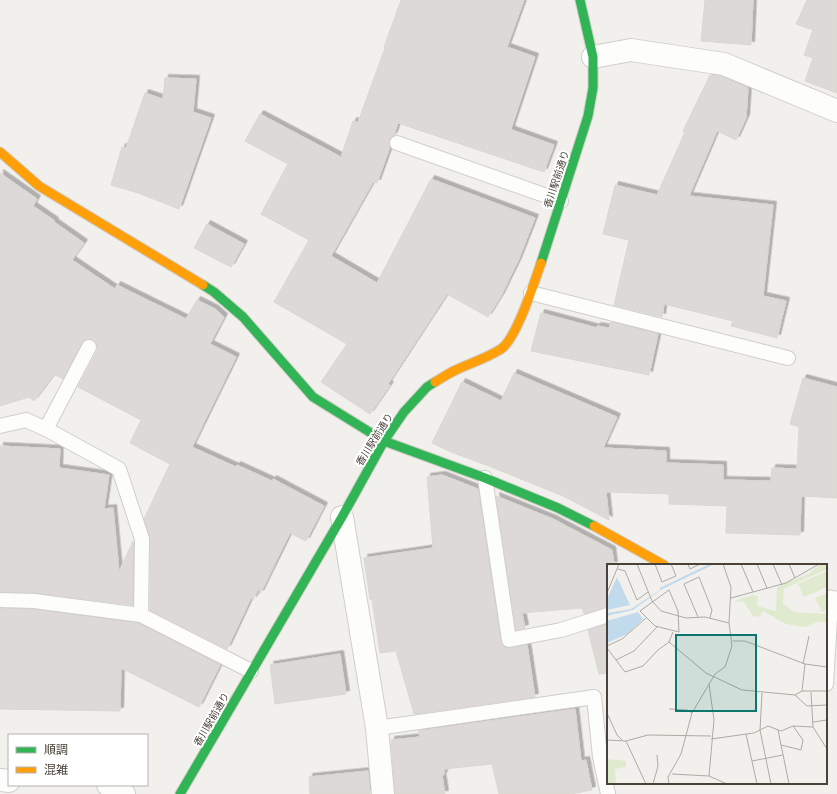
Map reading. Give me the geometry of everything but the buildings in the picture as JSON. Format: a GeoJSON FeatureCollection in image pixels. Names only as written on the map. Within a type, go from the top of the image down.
{"type":"FeatureCollection","features":[{"type":"Feature","properties":{"kind":"street","name":"香川駅前通り"},"geometry":{"type":"LineString","coordinates":[[180,794],[342,517],[384,441],[404,412],[428,387],[454,371],[484,358],[502,348],[512,335],[531,293],[588,116],[593,88],[593,57],[580,0]]}},
{"type":"Feature","properties":{"kind":"street"},"geometry":{"type":"LineString","coordinates":[[593,57],[631,50],[724,64],[837,111]]}},
{"type":"Feature","properties":{"kind":"street"},"geometry":{"type":"LineString","coordinates":[[1,156],[39,186],[214,292],[243,316],[314,397],[384,441],[485,478],[558,508],[598,528],[646,560],[660,564]]}},
{"type":"Feature","properties":{"kind":"street"},"geometry":{"type":"LineString","coordinates":[[342,517],[377,728],[383,794]]}},
{"type":"Feature","properties":{"kind":"street"},"geometry":{"type":"LineString","coordinates":[[110,786],[124,794]]}},
{"type":"Feature","properties":{"kind":"lane"},"geometry":{"type":"LineString","coordinates":[[397,143],[561,201]]}},
{"type":"Feature","properties":{"kind":"lane"},"geometry":{"type":"LineString","coordinates":[[531,293],[788,358]]}},
{"type":"Feature","properties":{"kind":"lane"},"geometry":{"type":"LineString","coordinates":[[46,429],[89,347]]}},
{"type":"Feature","properties":{"kind":"lane"},"geometry":{"type":"LineString","coordinates":[[0,426],[26,420],[119,468],[142,539],[141,615]]}},
{"type":"Feature","properties":{"kind":"lane"},"geometry":{"type":"LineString","coordinates":[[485,478],[509,640],[561,630],[607,615]]}},
{"type":"Feature","properties":{"kind":"lane"},"geometry":{"type":"LineString","coordinates":[[0,600],[34,601],[141,615],[251,671]]}},
{"type":"Feature","properties":{"kind":"lane"},"geometry":{"type":"LineString","coordinates":[[827,668],[831,602]]}},
{"type":"Feature","properties":{"kind":"lane"},"geometry":{"type":"LineString","coordinates":[[377,728],[594,697],[600,757],[608,794]]}},
{"type":"Feature","properties":{"kind":"traffic: fast"},"geometry":{"type":"LineString","coordinates":[[541,263],[588,116],[593,88],[593,57],[580,0]]}},
{"type":"Feature","properties":{"kind":"traffic: fast"},"geometry":{"type":"LineString","coordinates":[[203,285],[214,292],[243,317],[313,397],[384,441],[485,478],[558,508],[594,526]]}},
{"type":"Feature","properties":{"kind":"traffic: fast"},"geometry":{"type":"LineString","coordinates":[[180,794],[342,517],[384,441],[404,412],[427,387],[435,382]]}},
{"type":"Feature","properties":{"kind":"traffic: slow"},"geometry":{"type":"LineString","coordinates":[[0,152],[39,186],[203,285]]}},
{"type":"Feature","properties":{"kind":"traffic: slow"},"geometry":{"type":"LineString","coordinates":[[435,382],[453,371],[485,358],[501,349],[507,343],[519,322],[541,263]]}},
{"type":"Feature","properties":{"kind":"traffic: slow"},"geometry":{"type":"LineString","coordinates":[[594,526],[662,564]]}}]}
